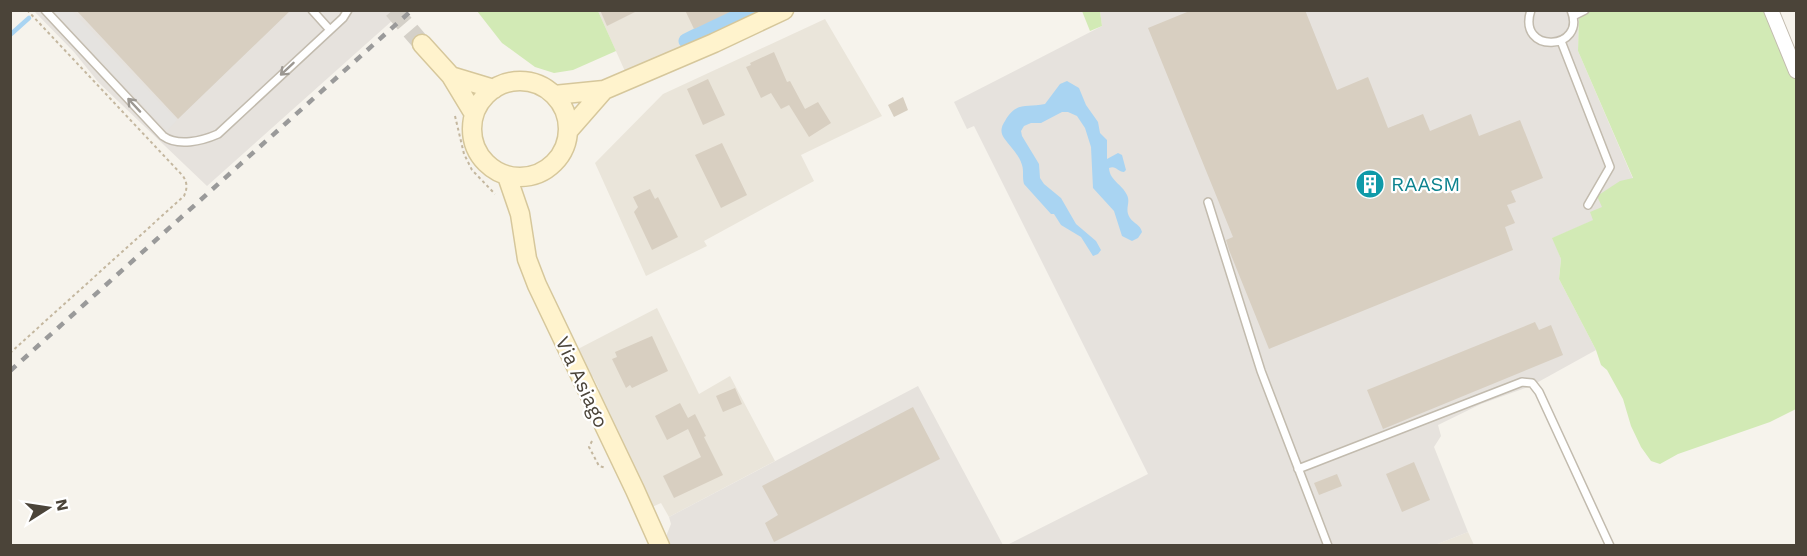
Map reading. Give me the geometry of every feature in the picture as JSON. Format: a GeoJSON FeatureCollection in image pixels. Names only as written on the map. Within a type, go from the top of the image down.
{"type":"FeatureCollection","features":[{"type":"Feature","properties":{"kind":"main road"},"geometry":{"type":"LineString","coordinates":[[554,94],[604,90],[784,10]]}},
{"type":"Feature","properties":{"kind":"main road"},"geometry":{"type":"LineString","coordinates":[[422,44],[451,75],[474,114]]}},
{"type":"Feature","properties":{"kind":"main road"},"geometry":{"type":"LineString","coordinates":[[451,75],[494,89]]}},
{"type":"Feature","properties":{"kind":"main road"},"geometry":{"type":"LineString","coordinates":[[525,81],[541,85],[554,94],[567,117],[569,130],[566,146],[558,160],[547,171],[532,177],[507,176],[493,170],[481,159],[474,145],[472,129],[474,114],[485,96],[508,82],[525,81]]}},
{"type":"Feature","properties":{"kind":"main road"},"geometry":{"type":"LineString","coordinates":[[569,130],[604,90]]}},
{"type":"Feature","properties":{"kind":"main road","name":"Via Asiago"},"geometry":{"type":"LineString","coordinates":[[507,176],[520,214],[527,259],[537,285],[660,546]]}},
{"type":"Feature","properties":{"kind":"main road","name":"Via Asiago"},"geometry":{"type":"LineString","coordinates":[[520,214],[532,177]]}},
{"type":"Feature","properties":{"kind":"street"},"geometry":{"type":"LineString","coordinates":[[1771,10],[1797,71]]}},
{"type":"Feature","properties":{"kind":"lane"},"geometry":{"type":"LineString","coordinates":[[45,10],[163,136],[174,141],[196,141],[218,134],[343,18],[348,10]]}},
{"type":"Feature","properties":{"kind":"lane"},"geometry":{"type":"LineString","coordinates":[[312,10],[330,30]]}},
{"type":"Feature","properties":{"kind":"lane"},"geometry":{"type":"LineString","coordinates":[[1530,11],[1529,27],[1538,40],[1554,43],[1568,36],[1572,30],[1572,13],[1585,10]]}},
{"type":"Feature","properties":{"kind":"lane"},"geometry":{"type":"LineString","coordinates":[[1561,41],[1610,167],[1588,205]]}},
{"type":"Feature","properties":{"kind":"lane"},"geometry":{"type":"LineString","coordinates":[[1208,202],[1261,371],[1328,546]]}},
{"type":"Feature","properties":{"kind":"lane"},"geometry":{"type":"LineString","coordinates":[[1298,469],[1522,382],[1528,382],[1532,383],[1539,392],[1610,546]]}},
{"type":"Feature","properties":{"kind":"path"},"geometry":{"type":"LineString","coordinates":[[10,353],[184,196],[187,189],[187,182],[183,177],[27,10]]}},
{"type":"Feature","properties":{"kind":"path"},"geometry":{"type":"LineString","coordinates":[[453,108],[464,154],[472,170],[497,197]]}},
{"type":"Feature","properties":{"kind":"shaded area"},"geometry":{"type":"Polygon","coordinates":[[[34,11],[403,11],[207,186],[99,83],[74,52],[34,11]]]}},
{"type":"Feature","properties":{"kind":"shaded area"},"geometry":{"type":"Polygon","coordinates":[[[53,11],[72,11],[177,120],[167,131],[53,11]]]}},
{"type":"Feature","properties":{"kind":"shaded area"},"geometry":{"type":"Polygon","coordinates":[[[598,11],[732,11],[738,24],[628,78],[598,11]]]}},
{"type":"Feature","properties":{"kind":"shaded area"},"geometry":{"type":"Polygon","coordinates":[[[1100,11],[1579,11],[1578,51],[1633,179],[1602,208],[1594,220],[1553,238],[1561,259],[1559,279],[1596,350],[1531,386],[1481,404],[1438,425],[1441,436],[1434,447],[1468,532],[1435,545],[1007,545],[1148,474],[974,126],[967,129],[954,102],[1102,26],[1100,11]]]}},
{"type":"Feature","properties":{"kind":"shaded area"},"geometry":{"type":"Polygon","coordinates":[[[825,19],[882,116],[801,155],[814,181],[704,241],[707,246],[646,276],[595,163],[663,94],[825,19]]]}},
{"type":"Feature","properties":{"kind":"shaded area"},"geometry":{"type":"Polygon","coordinates":[[[657,308],[699,394],[730,376],[775,461],[669,517],[661,503],[652,507],[598,392],[599,389],[589,374],[578,349],[657,308]]]}},
{"type":"Feature","properties":{"kind":"shaded area"},"geometry":{"type":"Polygon","coordinates":[[[918,386],[1003,545],[669,546],[667,534],[671,524],[669,517],[918,386]]]}},
{"type":"Feature","properties":{"kind":"shaded area"},"geometry":{"type":"Polygon","coordinates":[[[1468,532],[1474,545],[1435,545],[1468,532]]]}},
{"type":"Feature","properties":{"kind":"green space"},"geometry":{"type":"Polygon","coordinates":[[[477,11],[598,11],[616,51],[573,70],[554,73],[535,67],[502,43],[477,11]]]}},
{"type":"Feature","properties":{"kind":"green space"},"geometry":{"type":"Polygon","coordinates":[[[1082,11],[1100,11],[1102,26],[1090,31],[1082,11]]]}},
{"type":"Feature","properties":{"kind":"green space"},"geometry":{"type":"Polygon","coordinates":[[[1579,11],[1770,11],[1796,72],[1796,409],[1770,422],[1678,454],[1660,464],[1651,461],[1641,447],[1631,426],[1623,399],[1607,370],[1601,365],[1596,350],[1559,279],[1561,259],[1552,238],[1593,220],[1590,212],[1602,207],[1597,196],[1620,181],[1633,178],[1578,51],[1579,11]]]}},
{"type":"Feature","properties":{"kind":"water"},"geometry":{"type":"Polygon","coordinates":[[[1067,81],[1079,88],[1086,105],[1098,122],[1100,133],[1107,140],[1107,159],[1118,153],[1122,155],[1126,170],[1124,172],[1109,168],[1114,179],[1127,195],[1128,215],[1142,232],[1138,238],[1132,241],[1122,236],[1114,211],[1093,188],[1091,147],[1085,128],[1077,116],[1062,112],[1041,123],[1024,126],[1021,131],[1039,164],[1040,178],[1044,184],[1061,198],[1076,224],[1096,241],[1101,250],[1093,256],[1081,237],[1061,225],[1054,214],[1051,214],[1024,184],[1021,161],[1002,132],[1004,123],[1013,110],[1022,106],[1045,104],[1060,84],[1067,81]]]}},
{"type":"Feature","properties":{"kind":"building"},"geometry":{"type":"Polygon","coordinates":[[[76,10],[291,10],[178,119],[76,10]]]}},
{"type":"Feature","properties":{"kind":"building"},"geometry":{"type":"Polygon","coordinates":[[[600,10],[639,10],[607,26],[600,10]]]}},
{"type":"Feature","properties":{"kind":"building"},"geometry":{"type":"Polygon","coordinates":[[[685,10],[734,10],[694,29],[685,10]]]}},
{"type":"Feature","properties":{"kind":"building","name":"RAASM"},"geometry":{"type":"Polygon","coordinates":[[[1192,10],[1305,10],[1337,90],[1368,77],[1388,128],[1423,114],[1430,131],[1471,114],[1479,136],[1520,120],[1543,178],[1511,191],[1516,202],[1507,205],[1515,223],[1505,227],[1513,250],[1269,349],[1229,250],[1226,240],[1233,237],[1148,28],[1192,10]]]}},
{"type":"Feature","properties":{"kind":"building"},"geometry":{"type":"Polygon","coordinates":[[[774,52],[787,82],[790,81],[805,109],[818,102],[831,123],[809,137],[789,105],[781,109],[771,93],[761,98],[746,67],[774,52]]]}},
{"type":"Feature","properties":{"kind":"building"},"geometry":{"type":"Polygon","coordinates":[[[708,79],[725,115],[703,125],[687,89],[708,79]]]}},
{"type":"Feature","properties":{"kind":"building"},"geometry":{"type":"Polygon","coordinates":[[[903,97],[908,110],[894,117],[888,105],[903,97]]]}},
{"type":"Feature","properties":{"kind":"building"},"geometry":{"type":"Polygon","coordinates":[[[722,143],[747,195],[721,208],[695,155],[722,143]]]}},
{"type":"Feature","properties":{"kind":"building"},"geometry":{"type":"Polygon","coordinates":[[[650,189],[655,199],[658,197],[678,237],[652,250],[634,212],[638,207],[633,197],[650,189]]]}},
{"type":"Feature","properties":{"kind":"building"},"geometry":{"type":"Polygon","coordinates":[[[1535,322],[1539,330],[1551,325],[1563,355],[1383,429],[1367,390],[1535,322]]]}},
{"type":"Feature","properties":{"kind":"building"},"geometry":{"type":"Polygon","coordinates":[[[652,336],[668,371],[632,388],[630,385],[626,388],[612,359],[617,357],[615,352],[652,336]]]}},
{"type":"Feature","properties":{"kind":"building"},"geometry":{"type":"Polygon","coordinates":[[[735,388],[742,404],[723,412],[716,396],[735,388]]]}},
{"type":"Feature","properties":{"kind":"building"},"geometry":{"type":"Polygon","coordinates":[[[680,403],[688,418],[695,414],[723,475],[674,498],[663,476],[701,457],[688,429],[667,440],[655,416],[680,403]]]}},
{"type":"Feature","properties":{"kind":"building"},"geometry":{"type":"Polygon","coordinates":[[[913,407],[940,459],[774,542],[765,523],[778,515],[762,486],[913,407]]]}},
{"type":"Feature","properties":{"kind":"building"},"geometry":{"type":"Polygon","coordinates":[[[1414,462],[1430,500],[1402,512],[1386,474],[1414,462]]]}},
{"type":"Feature","properties":{"kind":"building"},"geometry":{"type":"Polygon","coordinates":[[[1337,474],[1342,486],[1319,495],[1314,483],[1337,474]]]}},
{"type":"Feature","properties":{"kind":"waterway"},"geometry":{"type":"LineString","coordinates":[[686,41],[748,10]]}},
{"type":"Feature","properties":{"kind":"waterway"},"geometry":{"type":"LineString","coordinates":[[10,35],[29,18]]}},
{"type":"Feature","properties":{"kind":"tunnel"},"geometry":{"type":"LineString","coordinates":[[393,10],[422,44]]}},
{"type":"Feature","properties":{"kind":"railway"},"geometry":{"type":"LineString","coordinates":[[10,371],[412,10]]}},
{"type":"Feature","properties":{"kind":"place","name":"RAASM"},"geometry":{"type":"Point","coordinates":[1370,184]}}]}
